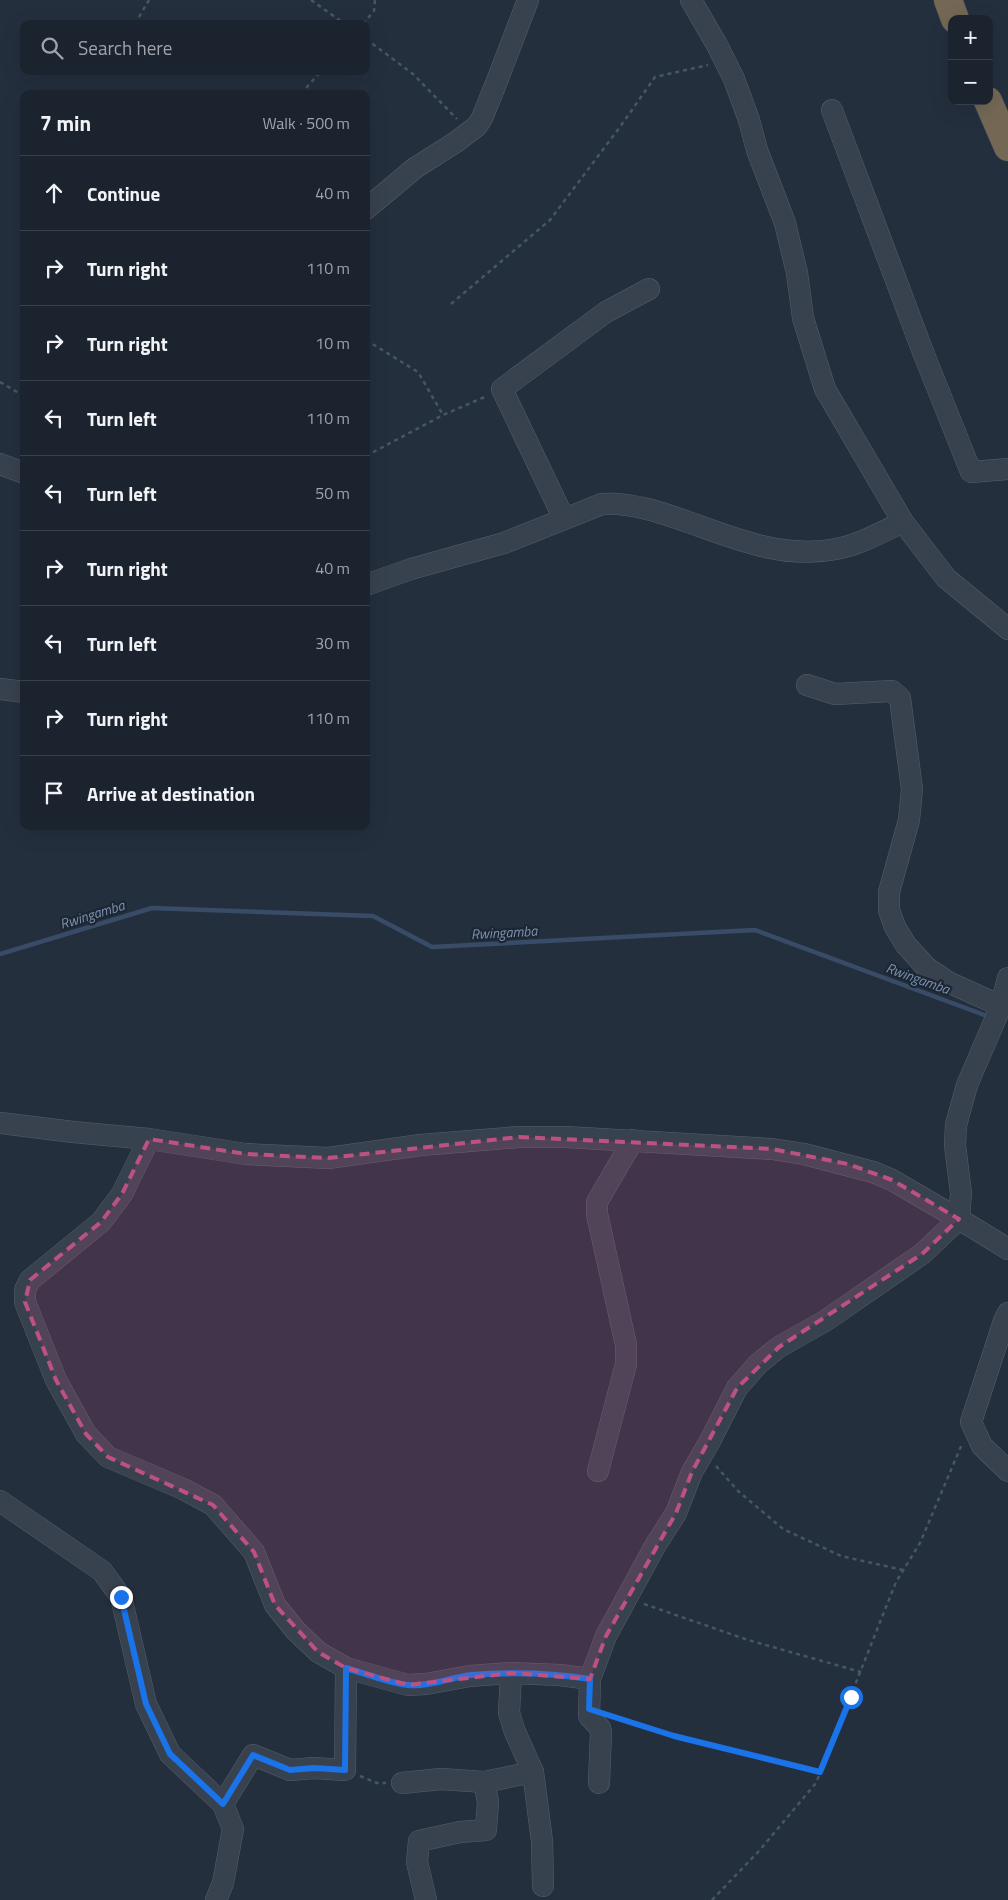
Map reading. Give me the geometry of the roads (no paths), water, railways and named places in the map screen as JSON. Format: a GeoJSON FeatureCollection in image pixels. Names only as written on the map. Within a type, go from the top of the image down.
{"type":"FeatureCollection","features":[{"type":"Feature","properties":{"kind":"highway"},"geometry":{"type":"LineString","coordinates":[[948,0],[954,15]]}},
{"type":"Feature","properties":{"kind":"highway"},"geometry":{"type":"LineString","coordinates":[[990,105],[1008,147]]}},
{"type":"Feature","properties":{"kind":"street"},"geometry":{"type":"LineString","coordinates":[[370,206],[415,168],[471,133],[482,118],[528,0]]}},
{"type":"Feature","properties":{"kind":"street"},"geometry":{"type":"LineString","coordinates":[[691,0],[725,61],[749,120],[757,150],[786,223],[797,273],[803,318],[825,389],[903,522],[946,578],[1008,629]]}},
{"type":"Feature","properties":{"kind":"street"},"geometry":{"type":"LineString","coordinates":[[832,110],[923,352],[971,472],[1008,470]]}},
{"type":"Feature","properties":{"kind":"street"},"geometry":{"type":"LineString","coordinates":[[564,519],[502,389],[606,312],[649,289]]}},
{"type":"Feature","properties":{"kind":"street"},"geometry":{"type":"LineString","coordinates":[[0,464],[20,472]]}},
{"type":"Feature","properties":{"kind":"street"},"geometry":{"type":"LineString","coordinates":[[370,584],[411,569],[504,543],[602,504],[615,503],[672,516],[748,544],[780,550],[838,549],[903,522]]}},
{"type":"Feature","properties":{"kind":"street"},"geometry":{"type":"LineString","coordinates":[[806,685],[835,694],[892,691],[900,698],[912,789],[908,820],[889,892],[889,910],[895,927],[906,945],[927,968],[948,982],[1002,1006]]}},
{"type":"Feature","properties":{"kind":"street"},"geometry":{"type":"LineString","coordinates":[[0,689],[20,692]]}},
{"type":"Feature","properties":{"kind":"street"},"geometry":{"type":"LineString","coordinates":[[599,1783],[601,1732],[600,1728],[589,1716],[590,1679],[606,1636],[676,1513],[692,1472],[737,1388],[758,1364],[779,1347],[825,1321],[922,1254],[959,1219],[961,1192],[955,1145],[956,1125],[968,1085],[1002,1006],[1008,978]]}},
{"type":"Feature","properties":{"kind":"street"},"geometry":{"type":"LineString","coordinates":[[0,1123],[149,1139],[246,1154],[328,1158],[421,1145],[519,1137],[633,1140],[772,1149],[848,1164],[892,1180],[1008,1249]]}},
{"type":"Feature","properties":{"kind":"street"},"geometry":{"type":"LineString","coordinates":[[149,1139],[122,1194],[101,1222],[30,1280],[25,1290],[27,1309],[56,1380],[86,1434],[108,1457],[213,1504],[254,1552],[275,1605],[296,1631],[318,1652],[346,1668],[408,1685],[511,1672],[590,1679]]}},
{"type":"Feature","properties":{"kind":"street"},"geometry":{"type":"LineString","coordinates":[[598,1471],[626,1364],[626,1344],[596,1214],[597,1202],[633,1140]]}},
{"type":"Feature","properties":{"kind":"street"},"geometry":{"type":"LineString","coordinates":[[1008,1314],[1004,1321],[971,1422],[982,1446],[1008,1471]]}},
{"type":"Feature","properties":{"kind":"street"},"geometry":{"type":"LineString","coordinates":[[0,1501],[102,1571],[121,1597],[146,1704],[170,1754],[223,1804],[233,1829],[224,1883],[216,1900]]}},
{"type":"Feature","properties":{"kind":"street"},"geometry":{"type":"LineString","coordinates":[[223,1804],[253,1755],[290,1770],[314,1768],[345,1770],[346,1668]]}},
{"type":"Feature","properties":{"kind":"street"},"geometry":{"type":"LineString","coordinates":[[511,1672],[509,1712],[515,1732],[533,1772],[542,1840],[543,1886]]}},
{"type":"Feature","properties":{"kind":"street"},"geometry":{"type":"LineString","coordinates":[[402,1784],[441,1779],[484,1782],[533,1772]]}},
{"type":"Feature","properties":{"kind":"street"},"geometry":{"type":"LineString","coordinates":[[426,1900],[417,1862],[419,1841],[460,1832],[486,1830],[488,1802],[484,1782]]}},
{"type":"Feature","properties":{"kind":"waterway","name":"Rwingamba"},"geometry":{"type":"LineString","coordinates":[[0,954],[152,908],[373,916],[432,947],[755,930],[990,1017]]}}]}
